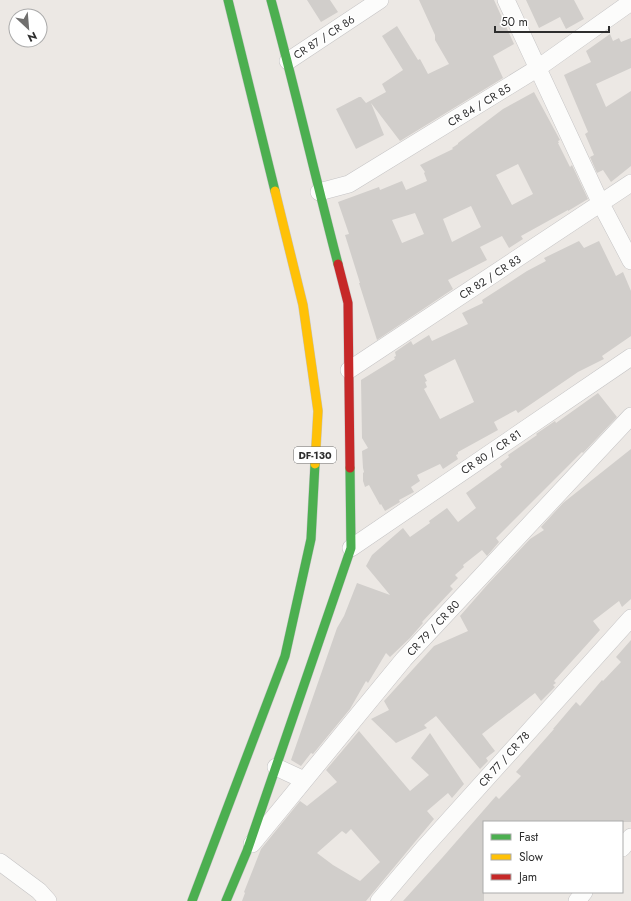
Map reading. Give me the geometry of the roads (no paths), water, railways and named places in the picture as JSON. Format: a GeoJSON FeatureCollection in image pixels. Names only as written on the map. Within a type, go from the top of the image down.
{"type":"FeatureCollection","features":[{"type":"Feature","properties":{"kind":"street","name":"DF-130"},"geometry":{"type":"LineString","coordinates":[[192,901],[285,656],[311,539],[318,411],[303,306],[228,0]]}},
{"type":"Feature","properties":{"kind":"street"},"geometry":{"type":"LineString","coordinates":[[226,901],[247,851],[351,548],[348,304],[319,192],[288,61],[271,0]]}},
{"type":"Feature","properties":{"kind":"street","name":"CR 87 / CR 86"},"geometry":{"type":"LineString","coordinates":[[288,61],[380,0]]}},
{"type":"Feature","properties":{"kind":"street"},"geometry":{"type":"LineString","coordinates":[[506,0],[601,204],[631,261]]}},
{"type":"Feature","properties":{"kind":"street","name":"CR 84 / CR 85"},"geometry":{"type":"LineString","coordinates":[[319,192],[349,184],[538,68],[631,2]]}},
{"type":"Feature","properties":{"kind":"street","name":"CR 82 / CR 83"},"geometry":{"type":"LineString","coordinates":[[349,370],[631,183]]}},
{"type":"Feature","properties":{"kind":"street","name":"CR 80 / CR 81"},"geometry":{"type":"LineString","coordinates":[[351,548],[631,357]]}},
{"type":"Feature","properties":{"kind":"street","name":"CR 79 / CR 80"},"geometry":{"type":"LineString","coordinates":[[247,851],[404,659],[631,416]]}},
{"type":"Feature","properties":{"kind":"street","name":"CR 77 / CR 78"},"geometry":{"type":"LineString","coordinates":[[379,901],[423,849],[631,618]]}},
{"type":"Feature","properties":{"kind":"street"},"geometry":{"type":"LineString","coordinates":[[276,767],[304,780]]}},
{"type":"Feature","properties":{"kind":"street"},"geometry":{"type":"LineString","coordinates":[[623,847],[631,837]]}},
{"type":"Feature","properties":{"kind":"street"},"geometry":{"type":"LineString","coordinates":[[0,862],[43,898]]}},
{"type":"Feature","properties":{"kind":"street"},"geometry":{"type":"LineString","coordinates":[[577,901],[583,893]]}}]}
